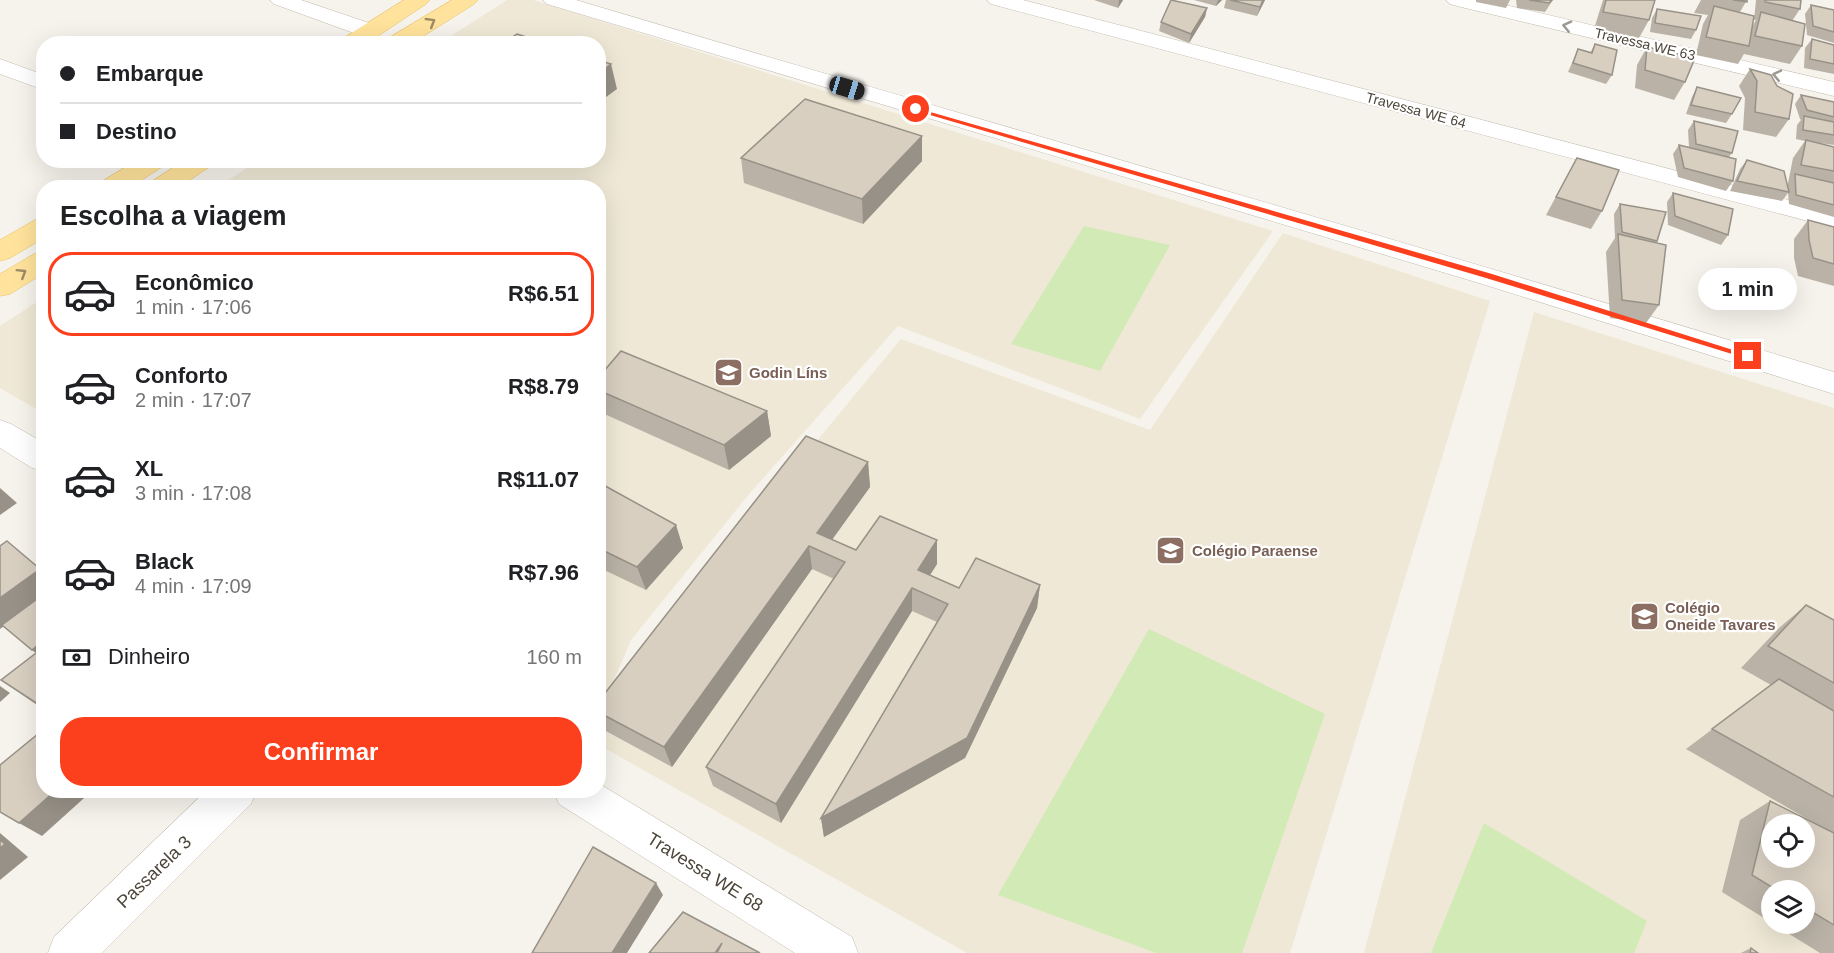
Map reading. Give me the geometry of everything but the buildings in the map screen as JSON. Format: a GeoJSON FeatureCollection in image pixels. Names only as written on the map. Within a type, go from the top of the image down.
{"type":"FeatureCollection","features":[{"type":"Feature","properties":{"kind":"main road"},"geometry":{"type":"LineString","coordinates":[[362,36],[419,0]]}},
{"type":"Feature","properties":{"kind":"main road"},"geometry":{"type":"LineString","coordinates":[[408,36],[467,0]]}},
{"type":"Feature","properties":{"kind":"main road"},"geometry":{"type":"LineString","coordinates":[[123,180],[143,168]]}},
{"type":"Feature","properties":{"kind":"main road"},"geometry":{"type":"LineString","coordinates":[[173,180],[191,168]]}},
{"type":"Feature","properties":{"kind":"main road"},"geometry":{"type":"LineString","coordinates":[[0,252],[36,231]]}},
{"type":"Feature","properties":{"kind":"main road"},"geometry":{"type":"LineString","coordinates":[[0,287],[36,265]]}},
{"type":"Feature","properties":{"kind":"street"},"geometry":{"type":"LineString","coordinates":[[281,0],[370,31]]}},
{"type":"Feature","properties":{"kind":"street"},"geometry":{"type":"LineString","coordinates":[[554,0],[1489,276],[1834,383]]}},
{"type":"Feature","properties":{"kind":"street","name":"Travessa WE 64"},"geometry":{"type":"LineString","coordinates":[[998,0],[1834,220]]}},
{"type":"Feature","properties":{"kind":"street","name":"Travessa WE 63"},"geometry":{"type":"LineString","coordinates":[[1456,0],[1834,89]]}},
{"type":"Feature","properties":{"kind":"street"},"geometry":{"type":"LineString","coordinates":[[0,66],[36,80]]}},
{"type":"Feature","properties":{"kind":"street"},"geometry":{"type":"LineString","coordinates":[[0,432],[36,454]]}},
{"type":"Feature","properties":{"kind":"street","name":"Passarela 3"},"geometry":{"type":"LineString","coordinates":[[70,953],[229,798]]}},
{"type":"Feature","properties":{"kind":"street","name":"Travessa WE 68"},"geometry":{"type":"LineString","coordinates":[[586,798],[836,953]]}},
{"type":"Feature","properties":{"kind":"shaded area","name":"Godin Líns"},"geometry":{"type":"Polygon","coordinates":[[[507,0],[533,0],[1273,231],[1140,419],[898,326],[750,493],[631,640],[606,699],[606,180],[228,180],[247,168],[606,168],[606,36],[451,36],[507,0]]]}},
{"type":"Feature","properties":{"kind":"shaded area"},"geometry":{"type":"Polygon","coordinates":[[[1283,233],[1490,301],[1290,953],[967,953],[606,749],[606,717],[639,656],[901,339],[1150,430],[1283,233]]]}},
{"type":"Feature","properties":{"kind":"shaded area"},"geometry":{"type":"Polygon","coordinates":[[[36,303],[36,409],[0,388],[0,326],[36,303]]]}},
{"type":"Feature","properties":{"kind":"shaded area","name":"Colégio Oneide Tavares"},"geometry":{"type":"Polygon","coordinates":[[[1534,312],[1834,408],[1834,953],[1364,953],[1534,312]]]}},
{"type":"Feature","properties":{"kind":"green space"},"geometry":{"type":"Polygon","coordinates":[[[1084,226],[1170,245],[1100,371],[1011,344],[1084,226]]]}},
{"type":"Feature","properties":{"kind":"green space"},"geometry":{"type":"Polygon","coordinates":[[[1149,629],[1325,714],[1242,953],[1156,953],[998,895],[1149,629]]]}},
{"type":"Feature","properties":{"kind":"green space"},"geometry":{"type":"Polygon","coordinates":[[[1484,823],[1647,921],[1634,953],[1431,953],[1484,823]]]}},
{"type":"Feature","properties":{"kind":"place","name":"Godin Líns"},"geometry":{"type":"Point","coordinates":[728,372]}},
{"type":"Feature","properties":{"kind":"place","name":"Colégio Paraense"},"geometry":{"type":"Point","coordinates":[1171,550]}},
{"type":"Feature","properties":{"kind":"place","name":"Colégio Oneide Tavares"},"geometry":{"type":"Point","coordinates":[1644,616]}},
{"type":"Feature","properties":{"kind":"route"},"geometry":{"type":"LineString","coordinates":[[916,109],[1489,276],[1748,356]]}}]}
